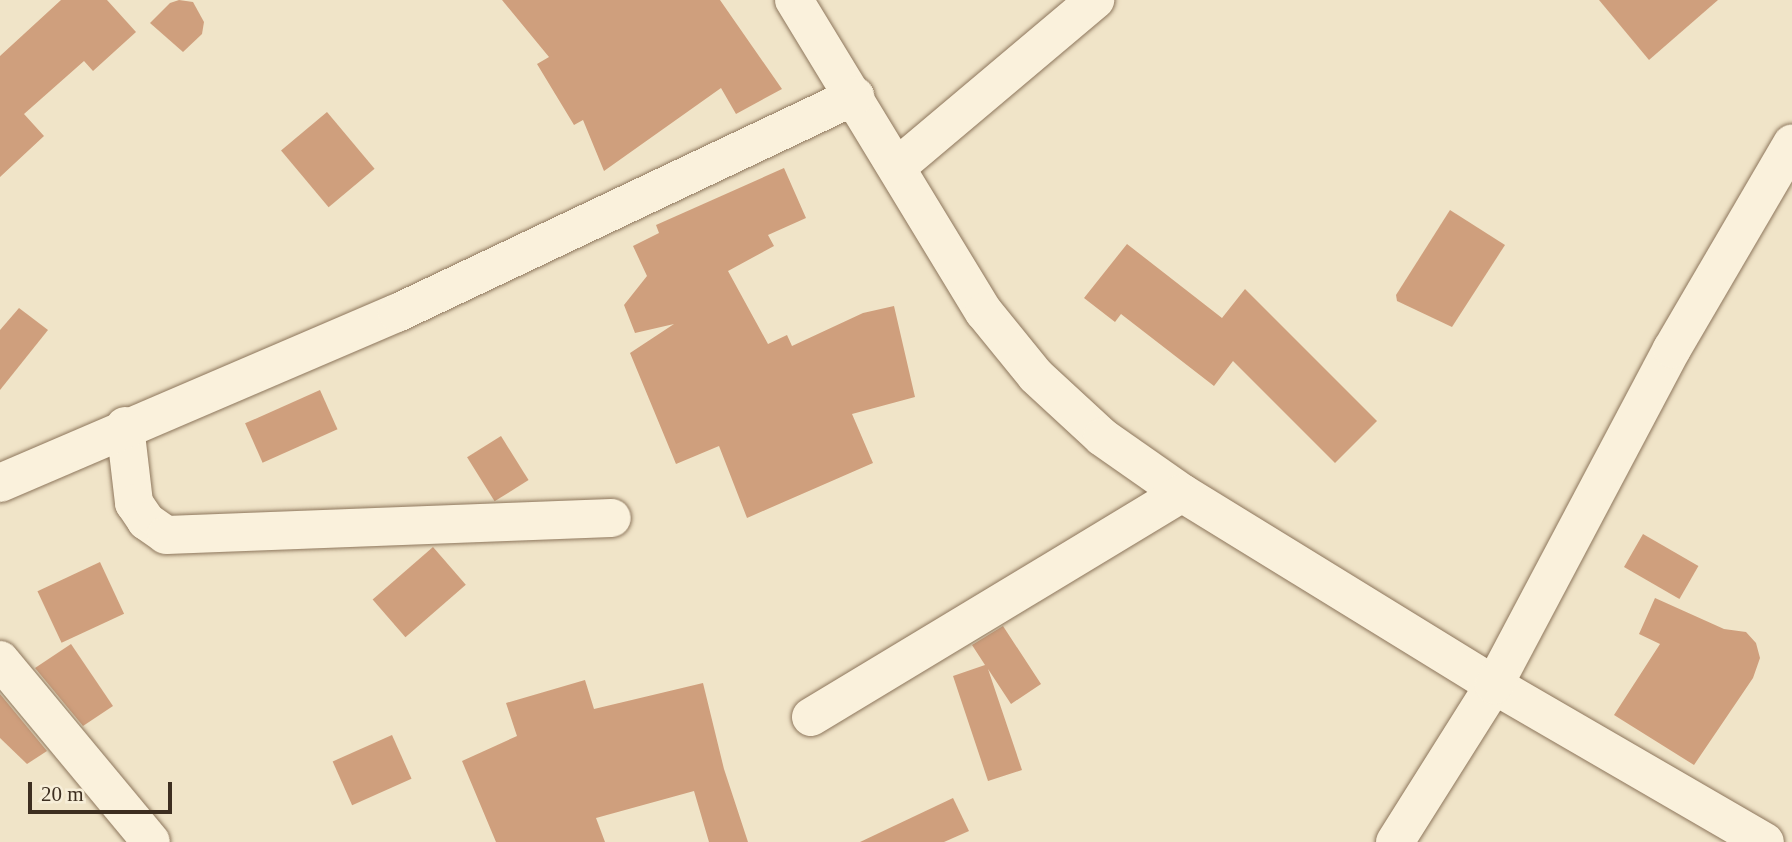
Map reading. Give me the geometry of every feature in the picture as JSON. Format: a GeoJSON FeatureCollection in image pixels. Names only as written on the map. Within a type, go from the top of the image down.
{"type":"FeatureCollection","features":[{"type":"Feature","properties":{"kind":"street"},"geometry":{"type":"LineString","coordinates":[[793,0],[898,166],[984,313],[1036,376],[1102,437],[1182,494],[1494,685],[1765,842]]}},
{"type":"Feature","properties":{"kind":"street"},"geometry":{"type":"LineString","coordinates":[[898,166],[1095,0]]}},
{"type":"Feature","properties":{"kind":"street"},"geometry":{"type":"LineString","coordinates":[[0,483],[125,426],[397,313],[855,96]]}},
{"type":"Feature","properties":{"kind":"street"},"geometry":{"type":"LineString","coordinates":[[1395,842],[1494,685],[1672,349],[1789,157]]}},
{"type":"Feature","properties":{"kind":"street"},"geometry":{"type":"LineString","coordinates":[[125,426],[134,503],[146,522],[166,535],[612,519]]}},
{"type":"Feature","properties":{"kind":"street"},"geometry":{"type":"LineString","coordinates":[[811,717],[1182,494]]}},
{"type":"Feature","properties":{"kind":"street"},"geometry":{"type":"LineString","coordinates":[[0,660],[151,842]]}},
{"type":"Feature","properties":{"kind":"building"},"geometry":{"type":"Polygon","coordinates":[[[61,0],[107,0],[136,32],[93,71],[84,61],[24,114],[44,136],[0,177],[0,56],[61,0]]]}},
{"type":"Feature","properties":{"kind":"building"},"geometry":{"type":"Polygon","coordinates":[[[179,0],[193,2],[204,22],[202,34],[183,52],[150,23],[170,3],[179,0]]]}},
{"type":"Feature","properties":{"kind":"building"},"geometry":{"type":"Polygon","coordinates":[[[502,0],[720,0],[782,89],[736,114],[721,88],[604,171],[583,120],[574,125],[537,64],[549,57],[502,0]]]}},
{"type":"Feature","properties":{"kind":"building"},"geometry":{"type":"Polygon","coordinates":[[[1599,0],[1718,0],[1649,60],[1599,0]]]}},
{"type":"Feature","properties":{"kind":"building"},"geometry":{"type":"Polygon","coordinates":[[[327,112],[375,169],[329,207],[281,151],[327,112]]]}},
{"type":"Feature","properties":{"kind":"building"},"geometry":{"type":"Polygon","coordinates":[[[784,168],[806,218],[768,235],[774,246],[728,271],[768,344],[787,335],[792,346],[863,313],[894,306],[915,397],[852,414],[873,463],[747,518],[719,446],[676,464],[630,353],[674,324],[635,333],[624,305],[647,276],[633,246],[659,233],[656,225],[784,168]]]}},
{"type":"Feature","properties":{"kind":"building"},"geometry":{"type":"Polygon","coordinates":[[[1450,210],[1505,245],[1452,327],[1397,301],[1396,295],[1450,210]]]}},
{"type":"Feature","properties":{"kind":"building"},"geometry":{"type":"Polygon","coordinates":[[[1127,244],[1222,318],[1245,289],[1377,421],[1335,463],[1233,361],[1214,386],[1121,314],[1115,322],[1084,298],[1127,244]]]}},
{"type":"Feature","properties":{"kind":"building"},"geometry":{"type":"Polygon","coordinates":[[[19,308],[48,330],[0,390],[0,330],[19,308]]]}},
{"type":"Feature","properties":{"kind":"building"},"geometry":{"type":"Polygon","coordinates":[[[320,390],[337,429],[263,463],[245,423],[320,390]]]}},
{"type":"Feature","properties":{"kind":"building"},"geometry":{"type":"Polygon","coordinates":[[[501,436],[529,480],[495,501],[467,457],[501,436]]]}},
{"type":"Feature","properties":{"kind":"building"},"geometry":{"type":"Polygon","coordinates":[[[1643,534],[1698,566],[1679,599],[1624,567],[1643,534]]]}},
{"type":"Feature","properties":{"kind":"building"},"geometry":{"type":"Polygon","coordinates":[[[433,547],[466,585],[405,637],[373,599],[433,547]]]}},
{"type":"Feature","properties":{"kind":"building"},"geometry":{"type":"Polygon","coordinates":[[[100,562],[124,614],[62,643],[37,591],[100,562]]]}},
{"type":"Feature","properties":{"kind":"building"},"geometry":{"type":"Polygon","coordinates":[[[1655,598],[1724,629],[1746,632],[1756,643],[1760,658],[1753,678],[1694,765],[1614,715],[1660,644],[1639,634],[1655,598]]]}},
{"type":"Feature","properties":{"kind":"building"},"geometry":{"type":"Polygon","coordinates":[[[1003,626],[1041,684],[1011,704],[988,669],[1022,770],[988,781],[953,676],[985,665],[972,645],[1003,626]]]}},
{"type":"Feature","properties":{"kind":"building"},"geometry":{"type":"Polygon","coordinates":[[[71,644],[113,706],[83,726],[35,668],[71,644]]]}},
{"type":"Feature","properties":{"kind":"building"},"geometry":{"type":"Polygon","coordinates":[[[585,680],[594,709],[703,683],[724,769],[748,842],[709,842],[694,791],[596,818],[605,842],[496,842],[462,761],[517,736],[506,703],[585,680]]]}},
{"type":"Feature","properties":{"kind":"building"},"geometry":{"type":"Polygon","coordinates":[[[0,694],[47,751],[27,764],[0,738],[0,694]]]}},
{"type":"Feature","properties":{"kind":"building"},"geometry":{"type":"Polygon","coordinates":[[[392,735],[412,779],[352,805],[333,761],[392,735]]]}},
{"type":"Feature","properties":{"kind":"building"},"geometry":{"type":"Polygon","coordinates":[[[953,798],[969,831],[944,842],[860,842],[953,798]]]}}]}
